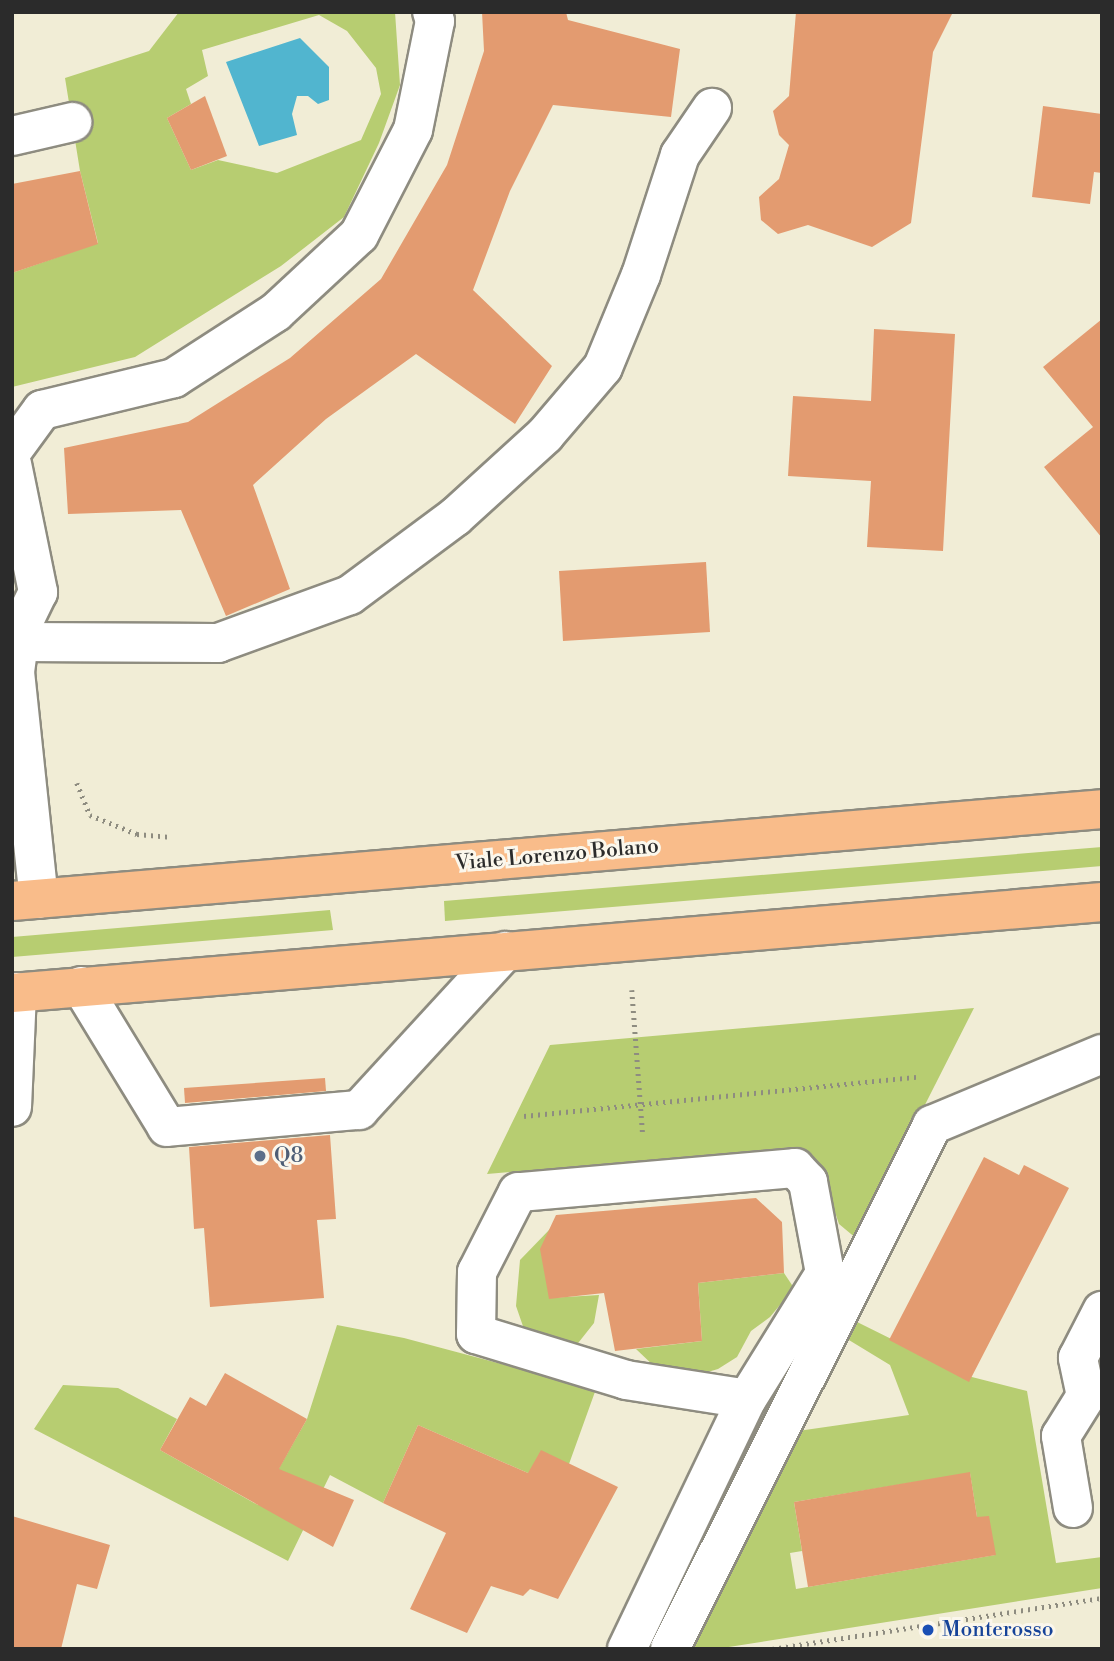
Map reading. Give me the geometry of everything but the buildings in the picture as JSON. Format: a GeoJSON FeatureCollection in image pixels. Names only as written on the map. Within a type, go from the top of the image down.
{"type":"FeatureCollection","features":[{"type":"Feature","properties":{"kind":"main road","name":"Viale Lorenzo Bolano"},"geometry":{"type":"LineString","coordinates":[[26,900],[1102,809]]}},
{"type":"Feature","properties":{"kind":"main road"},"geometry":{"type":"LineString","coordinates":[[15,992],[1102,902]]}},
{"type":"Feature","properties":{"kind":"lane"},"geometry":{"type":"LineString","coordinates":[[12,451],[41,410],[174,378],[276,312],[359,235],[413,130],[435,21],[432,12]]}},
{"type":"Feature","properties":{"kind":"lane"},"geometry":{"type":"LineString","coordinates":[[18,628],[218,643],[350,595],[455,517],[545,435],[603,367],[641,275],[680,155],[712,108]]}},
{"type":"Feature","properties":{"kind":"lane"},"geometry":{"type":"LineString","coordinates":[[12,136],[72,122]]}},
{"type":"Feature","properties":{"kind":"lane"},"geometry":{"type":"LineString","coordinates":[[12,464],[38,592],[18,628],[15,672],[26,900]]}},
{"type":"Feature","properties":{"kind":"lane"},"geometry":{"type":"LineString","coordinates":[[81,986],[167,1128],[359,1110],[505,951]]}},
{"type":"Feature","properties":{"kind":"lane"},"geometry":{"type":"LineString","coordinates":[[12,1107],[15,992]]}},
{"type":"Feature","properties":{"kind":"lane"},"geometry":{"type":"LineString","coordinates":[[670,1649],[932,1125],[1102,1054]]}},
{"type":"Feature","properties":{"kind":"lane"},"geometry":{"type":"LineString","coordinates":[[627,1649],[747,1399],[825,1273],[808,1182],[795,1168],[518,1192],[477,1272],[476,1334],[626,1380],[747,1399]]}},
{"type":"Feature","properties":{"kind":"lane"},"geometry":{"type":"LineString","coordinates":[[1073,1507],[1061,1436],[1094,1394],[1078,1358],[1102,1311]]}},
{"type":"Feature","properties":{"kind":"path"},"geometry":{"type":"LineString","coordinates":[[632,982],[646,1180]]}},
{"type":"Feature","properties":{"kind":"path"},"geometry":{"type":"LineString","coordinates":[[524,1116],[641,1107],[918,1077]]}},
{"type":"Feature","properties":{"kind":"path"},"geometry":{"type":"LineString","coordinates":[[772,1649],[1102,1598]]}},
{"type":"Feature","properties":{"kind":"green space"},"geometry":{"type":"Polygon","coordinates":[[[179,12],[395,12],[400,85],[379,143],[344,217],[281,266],[135,357],[12,387],[12,273],[98,243],[80,171],[65,78],[149,51],[179,12]],[[319,15],[202,50],[208,76],[186,89],[191,104],[167,118],[191,170],[218,160],[277,173],[361,140],[381,94],[376,68],[347,31],[319,15]]]}},
{"type":"Feature","properties":{"kind":"green space"},"geometry":{"type":"Polygon","coordinates":[[[1102,847],[1102,866],[445,921],[444,901],[1102,847]]]}},
{"type":"Feature","properties":{"kind":"green space"},"geometry":{"type":"Polygon","coordinates":[[[330,910],[333,930],[12,957],[12,937],[330,910]]]}},
{"type":"Feature","properties":{"kind":"green space"},"geometry":{"type":"Polygon","coordinates":[[[974,1008],[857,1239],[839,1224],[821,1171],[795,1147],[487,1174],[550,1045],[974,1008]]]}},
{"type":"Feature","properties":{"kind":"green space"},"geometry":{"type":"Polygon","coordinates":[[[551,1228],[549,1298],[599,1295],[594,1323],[571,1352],[525,1332],[516,1306],[520,1260],[551,1228]]]}},
{"type":"Feature","properties":{"kind":"green space"},"geometry":{"type":"Polygon","coordinates":[[[784,1273],[794,1288],[770,1317],[751,1331],[737,1357],[718,1369],[694,1376],[656,1368],[636,1349],[702,1341],[698,1283],[784,1273]]]}},
{"type":"Feature","properties":{"kind":"green space"},"geometry":{"type":"Polygon","coordinates":[[[847,1317],[964,1375],[1027,1391],[1056,1563],[1102,1557],[1102,1588],[716,1649],[687,1649],[791,1432],[909,1415],[890,1365],[839,1334],[847,1317]],[[970,1473],[794,1502],[802,1551],[790,1553],[796,1589],[995,1555],[977,1517],[970,1473]]]}},
{"type":"Feature","properties":{"kind":"green space"},"geometry":{"type":"Polygon","coordinates":[[[337,1325],[404,1338],[596,1389],[569,1464],[528,1473],[418,1425],[383,1503],[330,1475],[288,1561],[34,1429],[63,1385],[118,1388],[177,1419],[160,1450],[258,1505],[307,1419],[337,1325]]]}},
{"type":"Feature","properties":{"kind":"water"},"geometry":{"type":"Polygon","coordinates":[[[300,38],[329,67],[329,100],[318,104],[308,96],[297,96],[292,114],[297,135],[259,146],[226,62],[300,38]]]}},
{"type":"Feature","properties":{"kind":"place","name":"Q8"},"geometry":{"type":"Point","coordinates":[260,1156]}},
{"type":"Feature","properties":{"kind":"place","name":"Monterosso"},"geometry":{"type":"Point","coordinates":[928,1630]}}]}
